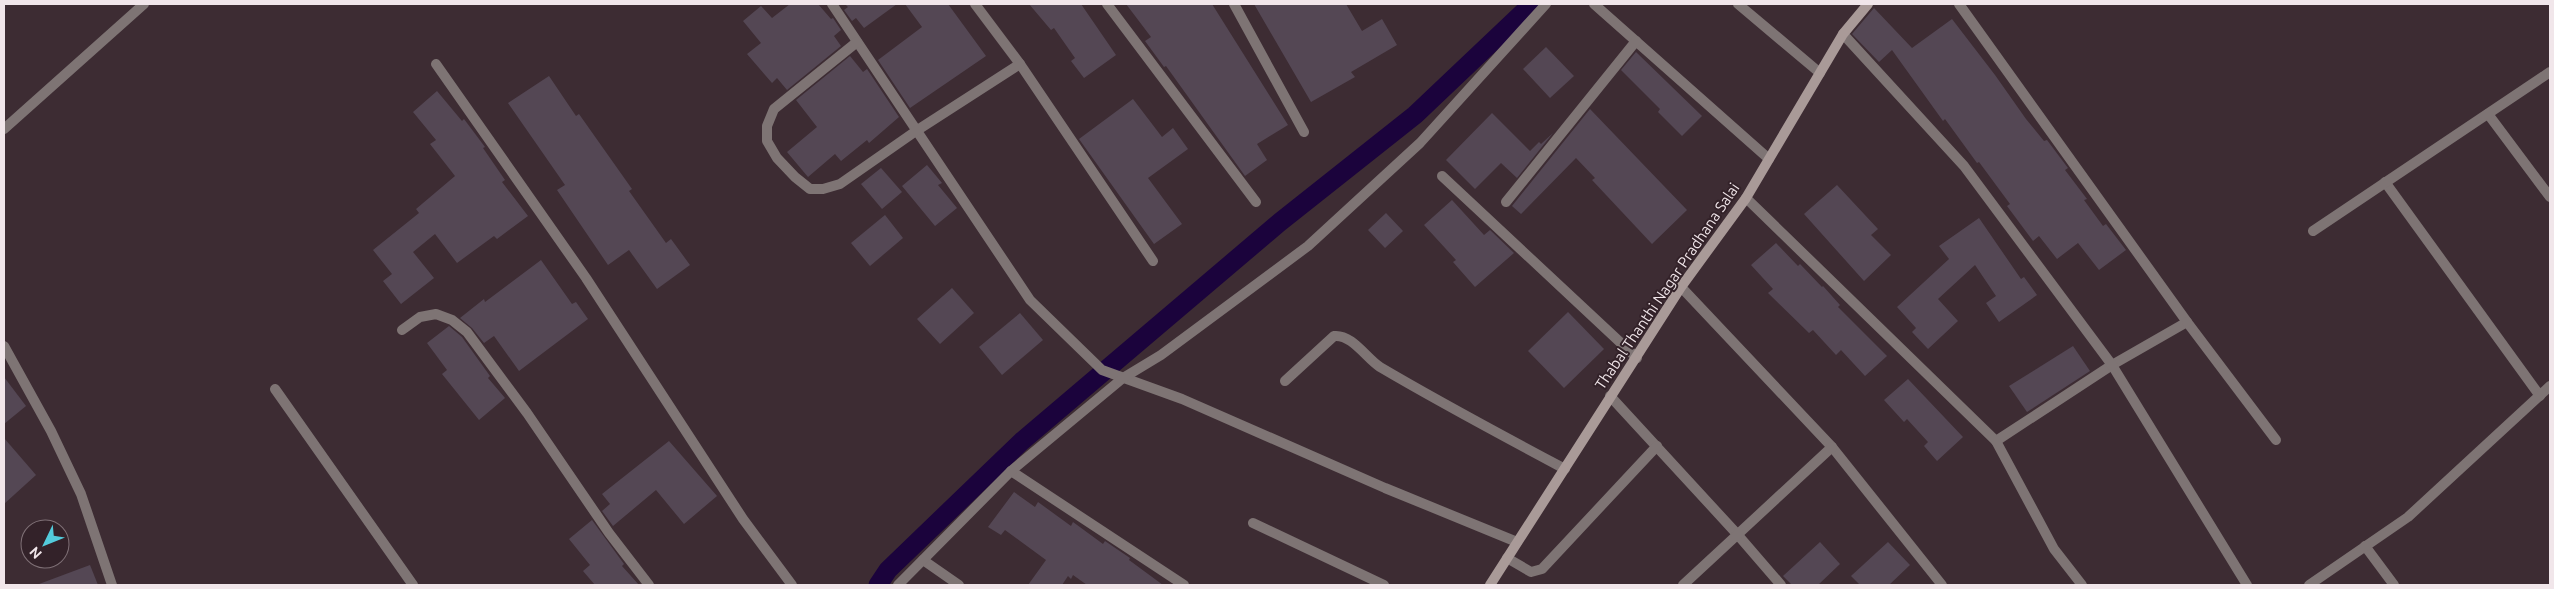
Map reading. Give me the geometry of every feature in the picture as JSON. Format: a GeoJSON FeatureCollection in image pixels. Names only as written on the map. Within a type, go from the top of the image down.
{"type":"FeatureCollection","features":[{"type":"Feature","properties":{"kind":"main road","name":"Thabal Thanthi Nagar Pradhana Salai"},"geometry":{"type":"LineString","coordinates":[[1490,585],[1610,396],[1638,358],[1681,287],[1746,198],[1843,34],[1868,4]]}},
{"type":"Feature","properties":{"kind":"street"},"geometry":{"type":"LineString","coordinates":[[4,129],[144,4]]}},
{"type":"Feature","properties":{"kind":"street"},"geometry":{"type":"LineString","coordinates":[[832,4],[1030,300],[1102,370],[1182,399],[1384,488],[1518,542]]}},
{"type":"Feature","properties":{"kind":"street"},"geometry":{"type":"LineString","coordinates":[[975,4],[1020,64],[1153,261]]}},
{"type":"Feature","properties":{"kind":"street"},"geometry":{"type":"LineString","coordinates":[[1107,4],[1256,202]]}},
{"type":"Feature","properties":{"kind":"street"},"geometry":{"type":"LineString","coordinates":[[1234,4],[1304,132]]}},
{"type":"Feature","properties":{"kind":"street"},"geometry":{"type":"LineString","coordinates":[[898,585],[1011,471],[1122,377],[1161,355],[1308,246],[1420,143],[1546,4]]}},
{"type":"Feature","properties":{"kind":"street"},"geometry":{"type":"LineString","coordinates":[[1594,4],[1769,159]]}},
{"type":"Feature","properties":{"kind":"street"},"geometry":{"type":"LineString","coordinates":[[1738,4],[1820,73]]}},
{"type":"Feature","properties":{"kind":"street"},"geometry":{"type":"LineString","coordinates":[[1959,4],[2187,322],[2276,440]]}},
{"type":"Feature","properties":{"kind":"street"},"geometry":{"type":"LineString","coordinates":[[1843,34],[1964,166],[2112,365],[2247,585]]}},
{"type":"Feature","properties":{"kind":"street"},"geometry":{"type":"LineString","coordinates":[[1506,202],[1636,41]]}},
{"type":"Feature","properties":{"kind":"street"},"geometry":{"type":"LineString","coordinates":[[857,42],[774,109],[767,126],[767,141],[777,158],[795,177],[810,189],[824,189],[840,184],[916,131],[1020,64]]}},
{"type":"Feature","properties":{"kind":"street"},"geometry":{"type":"LineString","coordinates":[[436,64],[586,278],[743,519],[792,585]]}},
{"type":"Feature","properties":{"kind":"street"},"geometry":{"type":"LineString","coordinates":[[2313,231],[2550,72]]}},
{"type":"Feature","properties":{"kind":"street"},"geometry":{"type":"LineString","coordinates":[[2488,114],[2550,197]]}},
{"type":"Feature","properties":{"kind":"street"},"geometry":{"type":"LineString","coordinates":[[1442,176],[1638,358]]}},
{"type":"Feature","properties":{"kind":"street"},"geometry":{"type":"LineString","coordinates":[[2385,182],[2540,396]]}},
{"type":"Feature","properties":{"kind":"street"},"geometry":{"type":"LineString","coordinates":[[1746,198],[1996,441],[2054,549],[2082,585]]}},
{"type":"Feature","properties":{"kind":"street"},"geometry":{"type":"LineString","coordinates":[[1681,287],[1832,447],[1942,585]]}},
{"type":"Feature","properties":{"kind":"street"},"geometry":{"type":"LineString","coordinates":[[402,330],[420,317],[436,314],[452,320],[467,332],[527,413],[609,533],[649,585]]}},
{"type":"Feature","properties":{"kind":"street"},"geometry":{"type":"LineString","coordinates":[[1996,441],[2112,365],[2187,322]]}},
{"type":"Feature","properties":{"kind":"street"},"geometry":{"type":"LineString","coordinates":[[1285,381],[1334,336],[1338,335],[1346,339],[1377,365],[1565,469]]}},
{"type":"Feature","properties":{"kind":"street"},"geometry":{"type":"LineString","coordinates":[[4,346],[50,431],[81,494],[112,585]]}},
{"type":"Feature","properties":{"kind":"street"},"geometry":{"type":"LineString","coordinates":[[2309,585],[2408,517],[2550,388]]}},
{"type":"Feature","properties":{"kind":"street"},"geometry":{"type":"LineString","coordinates":[[275,389],[413,585]]}},
{"type":"Feature","properties":{"kind":"street"},"geometry":{"type":"LineString","coordinates":[[1610,396],[1737,534],[1781,585]]}},
{"type":"Feature","properties":{"kind":"street"},"geometry":{"type":"LineString","coordinates":[[1507,558],[1531,572],[1542,569],[1657,446]]}},
{"type":"Feature","properties":{"kind":"street"},"geometry":{"type":"LineString","coordinates":[[1683,585],[1832,447]]}},
{"type":"Feature","properties":{"kind":"street"},"geometry":{"type":"LineString","coordinates":[[1011,471],[1184,585]]}},
{"type":"Feature","properties":{"kind":"street"},"geometry":{"type":"LineString","coordinates":[[1253,523],[1384,585]]}},
{"type":"Feature","properties":{"kind":"street"},"geometry":{"type":"LineString","coordinates":[[2365,546],[2394,585]]}},
{"type":"Feature","properties":{"kind":"street"},"geometry":{"type":"LineString","coordinates":[[922,560],[959,585]]}},
{"type":"Feature","properties":{"kind":"building"},"geometry":{"type":"Polygon","coordinates":[[[790,4],[818,4],[831,19],[833,18],[841,30],[834,36],[841,46],[787,90],[777,78],[772,83],[747,54],[761,43],[743,21],[761,6],[772,18],[790,4]]]}},
{"type":"Feature","properties":{"kind":"building"},"geometry":{"type":"Polygon","coordinates":[[[845,4],[897,4],[864,28],[856,18],[852,21],[844,10],[848,7],[845,4]]]}},
{"type":"Feature","properties":{"kind":"building"},"geometry":{"type":"Polygon","coordinates":[[[905,4],[948,4],[986,56],[910,108],[878,60],[922,27],[905,4]]]}},
{"type":"Feature","properties":{"kind":"building"},"geometry":{"type":"Polygon","coordinates":[[[1029,4],[1081,4],[1116,55],[1084,78],[1071,61],[1075,58],[1054,28],[1051,30],[1029,4]]]}},
{"type":"Feature","properties":{"kind":"building"},"geometry":{"type":"Polygon","coordinates":[[[1126,4],[1212,4],[1288,125],[1257,144],[1267,160],[1245,176],[1166,66],[1164,67],[1145,41],[1151,37],[1126,4]]]}},
{"type":"Feature","properties":{"kind":"building"},"geometry":{"type":"Polygon","coordinates":[[[1254,4],[1346,4],[1362,31],[1382,19],[1397,45],[1351,72],[1355,77],[1311,102],[1254,4]]]}},
{"type":"Feature","properties":{"kind":"building"},"geometry":{"type":"Polygon","coordinates":[[[1874,8],[1912,48],[1952,19],[2026,119],[2044,141],[2047,140],[2068,168],[2065,170],[2087,199],[2084,200],[2103,226],[2106,224],[2126,250],[2099,270],[2078,243],[2057,259],[2039,236],[2033,241],[2007,206],[2010,204],[1979,162],[1977,163],[1945,119],[1943,121],[1892,50],[1879,62],[1852,34],[1874,8]]]}},
{"type":"Feature","properties":{"kind":"building"},"geometry":{"type":"Polygon","coordinates":[[[1546,47],[1574,76],[1550,98],[1523,69],[1546,47]]]}},
{"type":"Feature","properties":{"kind":"building"},"geometry":{"type":"Polygon","coordinates":[[[1636,52],[1702,116],[1682,136],[1658,112],[1660,109],[1621,70],[1636,52]]]}},
{"type":"Feature","properties":{"kind":"building"},"geometry":{"type":"Polygon","coordinates":[[[850,56],[863,72],[867,69],[899,117],[869,143],[867,140],[841,161],[835,154],[808,177],[787,152],[817,127],[796,100],[850,56]]]}},
{"type":"Feature","properties":{"kind":"building"},"geometry":{"type":"Polygon","coordinates":[[[549,76],[576,116],[579,114],[632,189],[629,191],[666,243],[671,239],[690,265],[657,289],[629,250],[608,265],[557,190],[565,185],[508,103],[549,76]]]}},
{"type":"Feature","properties":{"kind":"building"},"geometry":{"type":"Polygon","coordinates":[[[437,91],[462,121],[464,119],[485,147],[483,148],[505,180],[502,182],[528,216],[497,239],[494,236],[457,263],[435,234],[413,252],[434,278],[401,304],[383,281],[392,274],[373,250],[419,213],[416,209],[455,176],[430,144],[436,140],[413,112],[437,91]]]}},
{"type":"Feature","properties":{"kind":"building"},"geometry":{"type":"Polygon","coordinates":[[[1133,99],[1162,137],[1173,128],[1188,149],[1148,178],[1182,224],[1154,244],[1079,139],[1133,99]]]}},
{"type":"Feature","properties":{"kind":"building"},"geometry":{"type":"Polygon","coordinates":[[[1590,109],[1687,210],[1652,244],[1592,180],[1595,178],[1576,158],[1521,214],[1512,206],[1590,109]]]}},
{"type":"Feature","properties":{"kind":"building"},"geometry":{"type":"Polygon","coordinates":[[[1492,113],[1530,151],[1539,142],[1541,144],[1553,133],[1517,178],[1501,163],[1475,189],[1446,160],[1492,113]]]}},
{"type":"Feature","properties":{"kind":"building"},"geometry":{"type":"Polygon","coordinates":[[[927,165],[942,183],[938,185],[957,208],[935,226],[902,186],[927,165]]]}},
{"type":"Feature","properties":{"kind":"building"},"geometry":{"type":"Polygon","coordinates":[[[881,168],[902,192],[882,209],[861,184],[881,168]]]}},
{"type":"Feature","properties":{"kind":"building"},"geometry":{"type":"Polygon","coordinates":[[[1837,185],[1878,229],[1871,235],[1891,255],[1864,281],[1804,214],[1837,185]]]}},
{"type":"Feature","properties":{"kind":"building"},"geometry":{"type":"Polygon","coordinates":[[[1452,200],[1484,235],[1490,230],[1514,253],[1475,287],[1453,262],[1456,260],[1424,225],[1452,200]]]}},
{"type":"Feature","properties":{"kind":"building"},"geometry":{"type":"Polygon","coordinates":[[[1386,213],[1403,231],[1385,248],[1368,230],[1386,213]]]}},
{"type":"Feature","properties":{"kind":"building"},"geometry":{"type":"Polygon","coordinates":[[[885,215],[903,238],[870,266],[851,243],[885,215]]]}},
{"type":"Feature","properties":{"kind":"building"},"geometry":{"type":"Polygon","coordinates":[[[1979,218],[2021,279],[2024,277],[2037,295],[1999,322],[1986,303],[1996,296],[1975,265],[1938,299],[1958,321],[1928,349],[1912,332],[1916,328],[1897,307],[1949,259],[1939,246],[1979,218]]]}},
{"type":"Feature","properties":{"kind":"building"},"geometry":{"type":"Polygon","coordinates":[[[1776,243],[1798,266],[1800,264],[1823,286],[1840,305],[1838,307],[1887,356],[1865,376],[1841,350],[1836,355],[1813,330],[1809,333],[1768,293],[1773,289],[1751,265],[1776,243]]]}},
{"type":"Feature","properties":{"kind":"building"},"geometry":{"type":"Polygon","coordinates":[[[541,260],[572,304],[576,302],[588,319],[519,371],[494,336],[484,343],[472,328],[460,318],[484,299],[485,302],[541,260]]]}},
{"type":"Feature","properties":{"kind":"building"},"geometry":{"type":"Polygon","coordinates":[[[952,288],[974,313],[940,344],[917,319],[952,288]]]}},
{"type":"Feature","properties":{"kind":"building"},"geometry":{"type":"Polygon","coordinates":[[[1568,312],[1604,349],[1564,388],[1528,351],[1568,312]]]}},
{"type":"Feature","properties":{"kind":"building"},"geometry":{"type":"Polygon","coordinates":[[[1020,313],[1043,340],[1002,375],[979,347],[1020,313]]]}},
{"type":"Feature","properties":{"kind":"building"},"geometry":{"type":"Polygon","coordinates":[[[449,326],[462,337],[490,376],[488,378],[505,398],[479,420],[442,374],[447,370],[427,343],[449,326]]]}},
{"type":"Feature","properties":{"kind":"building"},"geometry":{"type":"Polygon","coordinates":[[[2073,346],[2090,371],[2027,412],[2009,386],[2073,346]]]}},
{"type":"Feature","properties":{"kind":"building"},"geometry":{"type":"Polygon","coordinates":[[[4,377],[26,406],[4,424],[4,377]]]}},
{"type":"Feature","properties":{"kind":"building"},"geometry":{"type":"Polygon","coordinates":[[[1908,379],[1963,437],[1937,461],[1924,446],[1928,442],[1907,419],[1904,422],[1884,400],[1908,379]]]}},
{"type":"Feature","properties":{"kind":"building"},"geometry":{"type":"Polygon","coordinates":[[[4,438],[36,475],[4,504],[4,438]]]}},
{"type":"Feature","properties":{"kind":"building"},"geometry":{"type":"Polygon","coordinates":[[[669,441],[717,496],[684,524],[656,490],[613,526],[602,511],[610,504],[602,494],[669,441]]]}},
{"type":"Feature","properties":{"kind":"building"},"geometry":{"type":"Polygon","coordinates":[[[1014,492],[1035,507],[1038,502],[1071,526],[1073,522],[1103,544],[1105,541],[1130,558],[1129,560],[1163,585],[1087,585],[1073,575],[1071,579],[1068,576],[1062,585],[1028,585],[1046,560],[1005,530],[1001,535],[988,527],[1014,492]]]}},
{"type":"Feature","properties":{"kind":"building"},"geometry":{"type":"Polygon","coordinates":[[[592,520],[624,564],[622,566],[639,585],[595,585],[583,571],[590,565],[569,539],[592,520]]]}},
{"type":"Feature","properties":{"kind":"building"},"geometry":{"type":"Polygon","coordinates":[[[1820,542],[1840,564],[1818,585],[1792,585],[1783,576],[1820,542]]]}},
{"type":"Feature","properties":{"kind":"building"},"geometry":{"type":"Polygon","coordinates":[[[1888,542],[1910,565],[1889,585],[1860,585],[1851,576],[1888,542]]]}},
{"type":"Feature","properties":{"kind":"building"},"geometry":{"type":"Polygon","coordinates":[[[90,565],[98,585],[39,584],[90,565]]]}},
{"type":"Feature","properties":{"kind":"waterway"},"geometry":{"type":"LineString","coordinates":[[878,585],[888,570],[1022,441],[1280,222],[1415,115],[1532,4]]}}]}
